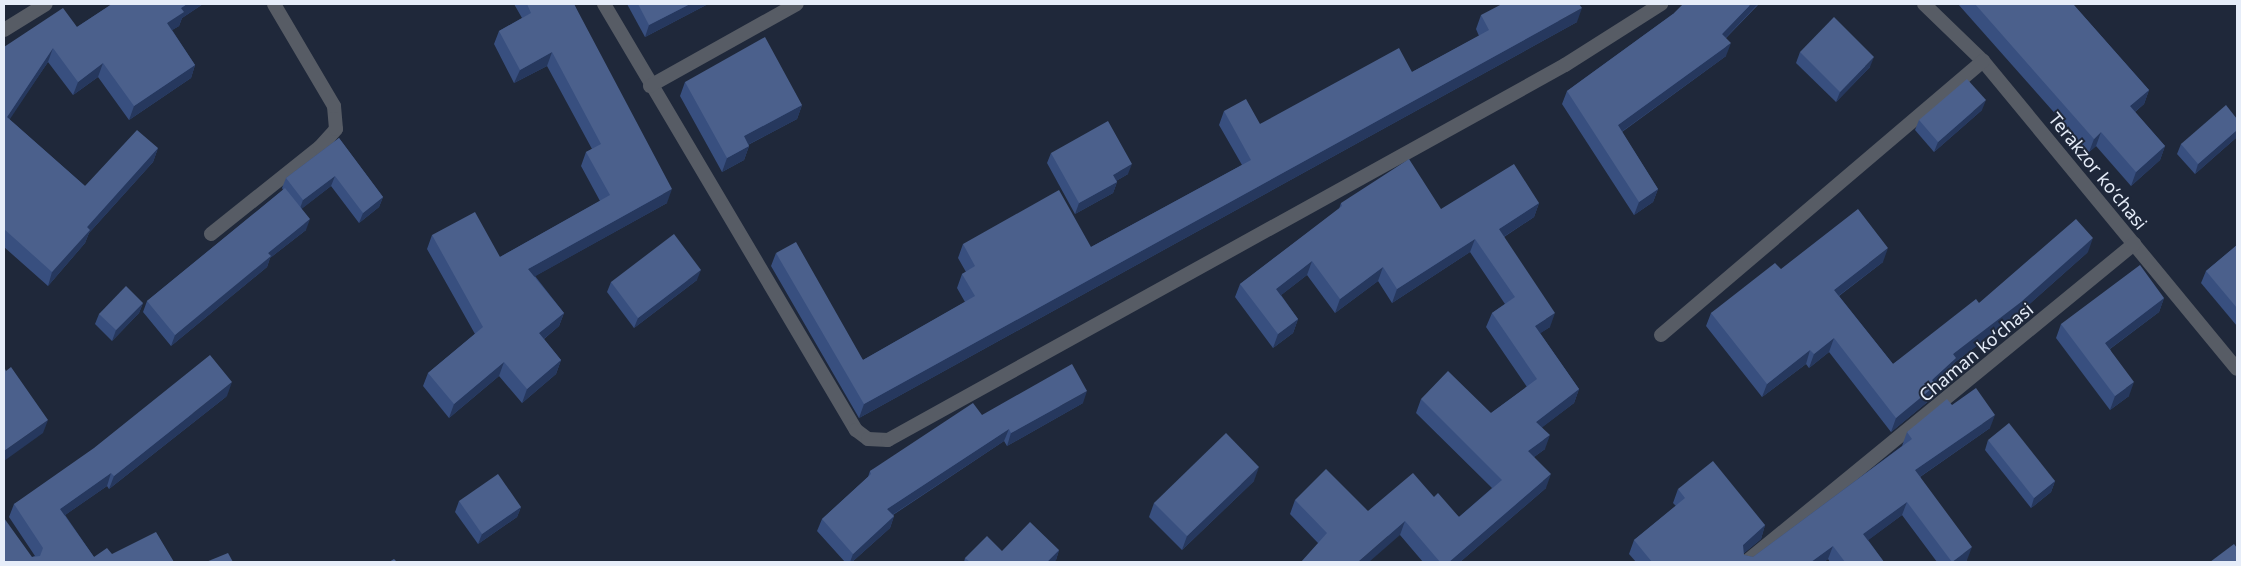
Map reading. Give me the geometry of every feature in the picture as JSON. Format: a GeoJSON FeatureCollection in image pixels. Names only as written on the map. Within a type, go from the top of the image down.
{"type":"FeatureCollection","features":[{"type":"Feature","properties":{"kind":"street"},"geometry":{"type":"LineString","coordinates":[[4,30],[46,4]]}},
{"type":"Feature","properties":{"kind":"street"},"geometry":{"type":"LineString","coordinates":[[212,234],[320,147],[336,129],[334,106],[274,4]]}},
{"type":"Feature","properties":{"kind":"street"},"geometry":{"type":"LineString","coordinates":[[604,4],[650,86],[856,430],[868,439],[888,440],[1565,65],[1661,4]]}},
{"type":"Feature","properties":{"kind":"street"},"geometry":{"type":"LineString","coordinates":[[650,86],[797,4]]}},
{"type":"Feature","properties":{"kind":"street","name":"Terakzor koʻchasi"},"geometry":{"type":"LineString","coordinates":[[1924,4],[1983,60],[2237,369]]}},
{"type":"Feature","properties":{"kind":"street"},"geometry":{"type":"LineString","coordinates":[[1661,335],[1983,60]]}},
{"type":"Feature","properties":{"kind":"street","name":"Chaman koʻchasi"},"geometry":{"type":"LineString","coordinates":[[1746,562],[2134,244]]}},
{"type":"Feature","properties":{"kind":"building"},"geometry":{"type":"Polygon","coordinates":[[[112,4],[187,4],[181,8],[184,12],[167,23],[195,65],[134,106],[103,63],[78,82],[53,48],[7,117],[85,186],[137,130],[158,148],[87,227],[90,230],[52,272],[4,229],[4,47],[63,8],[77,27],[112,4]]]}},
{"type":"Feature","properties":{"kind":"building"},"geometry":{"type":"Polygon","coordinates":[[[527,4],[574,4],[672,189],[528,269],[564,313],[539,333],[561,360],[527,389],[504,362],[454,404],[428,373],[483,327],[432,235],[475,212],[500,257],[610,195],[586,152],[601,144],[552,52],[520,70],[499,31],[531,13],[527,4]]]}},
{"type":"Feature","properties":{"kind":"building"},"geometry":{"type":"Polygon","coordinates":[[[638,4],[690,4],[649,25],[638,4]]]}},
{"type":"Feature","properties":{"kind":"building"},"geometry":{"type":"Polygon","coordinates":[[[1502,4],[1579,4],[1582,8],[864,404],[776,253],[796,242],[863,360],[975,296],[962,274],[975,266],[963,244],[1059,190],[1091,247],[1251,160],[1224,111],[1246,99],[1260,124],[1399,48],[1412,72],[1489,30],[1481,15],[1502,4]]]}},
{"type":"Feature","properties":{"kind":"building"},"geometry":{"type":"Polygon","coordinates":[[[1683,4],[1751,4],[1722,34],[1731,43],[1618,125],[1658,189],[1639,202],[1567,91],[1673,14],[1683,4]]]}},
{"type":"Feature","properties":{"kind":"building"},"geometry":{"type":"Polygon","coordinates":[[[1975,4],[2073,4],[2149,90],[2130,106],[2165,146],[2136,172],[2101,132],[2094,139],[1975,4]]]}},
{"type":"Feature","properties":{"kind":"building"},"geometry":{"type":"Polygon","coordinates":[[[1834,17],[1874,57],[1840,92],[1800,52],[1834,17]]]}},
{"type":"Feature","properties":{"kind":"building"},"geometry":{"type":"Polygon","coordinates":[[[765,37],[802,105],[744,136],[749,146],[727,158],[685,82],[765,37]]]}},
{"type":"Feature","properties":{"kind":"building"},"geometry":{"type":"Polygon","coordinates":[[[1967,79],[1986,100],[1938,142],[1919,120],[1967,79]]]}},
{"type":"Feature","properties":{"kind":"building"},"geometry":{"type":"Polygon","coordinates":[[[2226,105],[2237,119],[2237,130],[2198,164],[2181,144],[2226,105]]]}},
{"type":"Feature","properties":{"kind":"building"},"geometry":{"type":"Polygon","coordinates":[[[1108,121],[1132,164],[1113,175],[1117,182],[1079,203],[1051,153],[1108,121]]]}},
{"type":"Feature","properties":{"kind":"building"},"geometry":{"type":"Polygon","coordinates":[[[339,138],[383,197],[363,213],[335,176],[303,200],[286,178],[339,138]]]}},
{"type":"Feature","properties":{"kind":"building"},"geometry":{"type":"Polygon","coordinates":[[[1409,159],[1441,209],[1514,164],[1539,203],[1499,229],[1555,313],[1535,326],[1579,389],[1536,422],[1550,435],[1528,451],[1551,474],[1449,562],[1440,562],[1405,521],[1358,562],[1301,562],[1327,533],[1295,500],[1326,469],[1368,511],[1413,473],[1434,497],[1438,493],[1459,517],[1502,480],[1421,399],[1448,371],[1491,413],[1537,379],[1492,313],[1515,297],[1475,239],[1397,289],[1383,267],[1340,299],[1312,261],[1276,289],[1298,319],[1278,334],[1240,284],[1342,206],[1341,203],[1409,159]]]}},
{"type":"Feature","properties":{"kind":"building"},"geometry":{"type":"Polygon","coordinates":[[[285,188],[310,219],[268,253],[271,256],[175,335],[147,301],[285,188]]]}},
{"type":"Feature","properties":{"kind":"building"},"geometry":{"type":"Polygon","coordinates":[[[1858,209],[1888,248],[1834,290],[1893,364],[1976,299],[1979,303],[2076,219],[2093,238],[2021,302],[1953,354],[1956,358],[1932,380],[1936,385],[1896,418],[1834,338],[1814,354],[1810,350],[1767,384],[1711,313],[1775,263],[1781,269],[1858,209]]]}},
{"type":"Feature","properties":{"kind":"building"},"geometry":{"type":"Polygon","coordinates":[[[674,234],[701,270],[638,318],[611,282],[674,234]]]}},
{"type":"Feature","properties":{"kind":"building"},"geometry":{"type":"Polygon","coordinates":[[[2237,245],[2237,308],[2206,271],[2237,245]]]}},
{"type":"Feature","properties":{"kind":"building"},"geometry":{"type":"Polygon","coordinates":[[[2140,265],[2164,298],[2105,343],[2134,382],[2115,396],[2061,324],[2140,265]]]}},
{"type":"Feature","properties":{"kind":"building"},"geometry":{"type":"Polygon","coordinates":[[[126,286],[143,303],[116,330],[99,314],[126,286]]]}},
{"type":"Feature","properties":{"kind":"building"},"geometry":{"type":"Polygon","coordinates":[[[210,355],[232,382],[114,476],[111,473],[60,509],[94,557],[107,548],[112,554],[156,532],[174,562],[4,562],[4,518],[32,557],[40,556],[43,548],[14,504],[94,448],[210,355]]]}},
{"type":"Feature","properties":{"kind":"building"},"geometry":{"type":"Polygon","coordinates":[[[1072,364],[1087,391],[1011,433],[1009,429],[887,509],[894,516],[853,554],[822,519],[871,474],[870,471],[973,403],[982,415],[1072,364]]]}},
{"type":"Feature","properties":{"kind":"building"},"geometry":{"type":"Polygon","coordinates":[[[4,367],[6,371],[11,367],[48,420],[4,451],[4,367]]]}},
{"type":"Feature","properties":{"kind":"building"},"geometry":{"type":"Polygon","coordinates":[[[1976,388],[1995,415],[1915,470],[1972,547],[1952,562],[1907,502],[1863,534],[1884,562],[1845,562],[1833,546],[1811,562],[1652,562],[1634,540],[1685,498],[1678,489],[1713,461],[1765,525],[1743,545],[1744,555],[1753,557],[1912,439],[1907,432],[1947,399],[1952,405],[1976,388]]]}},
{"type":"Feature","properties":{"kind":"building"},"geometry":{"type":"Polygon","coordinates":[[[2009,423],[2055,481],[2034,498],[1988,440],[2009,423]]]}},
{"type":"Feature","properties":{"kind":"building"},"geometry":{"type":"Polygon","coordinates":[[[1226,433],[1259,467],[1187,536],[1154,503],[1226,433]]]}},
{"type":"Feature","properties":{"kind":"building"},"geometry":{"type":"Polygon","coordinates":[[[498,474],[521,507],[482,534],[459,501],[498,474]]]}},
{"type":"Feature","properties":{"kind":"building"},"geometry":{"type":"Polygon","coordinates":[[[1030,522],[1059,550],[1047,562],[970,562],[965,558],[987,536],[1002,551],[1030,522]]]}},
{"type":"Feature","properties":{"kind":"building"},"geometry":{"type":"Polygon","coordinates":[[[2234,544],[2237,548],[2237,562],[2210,562],[2234,544]]]}},
{"type":"Feature","properties":{"kind":"building"},"geometry":{"type":"Polygon","coordinates":[[[228,553],[233,562],[206,562],[228,553]]]}}]}
